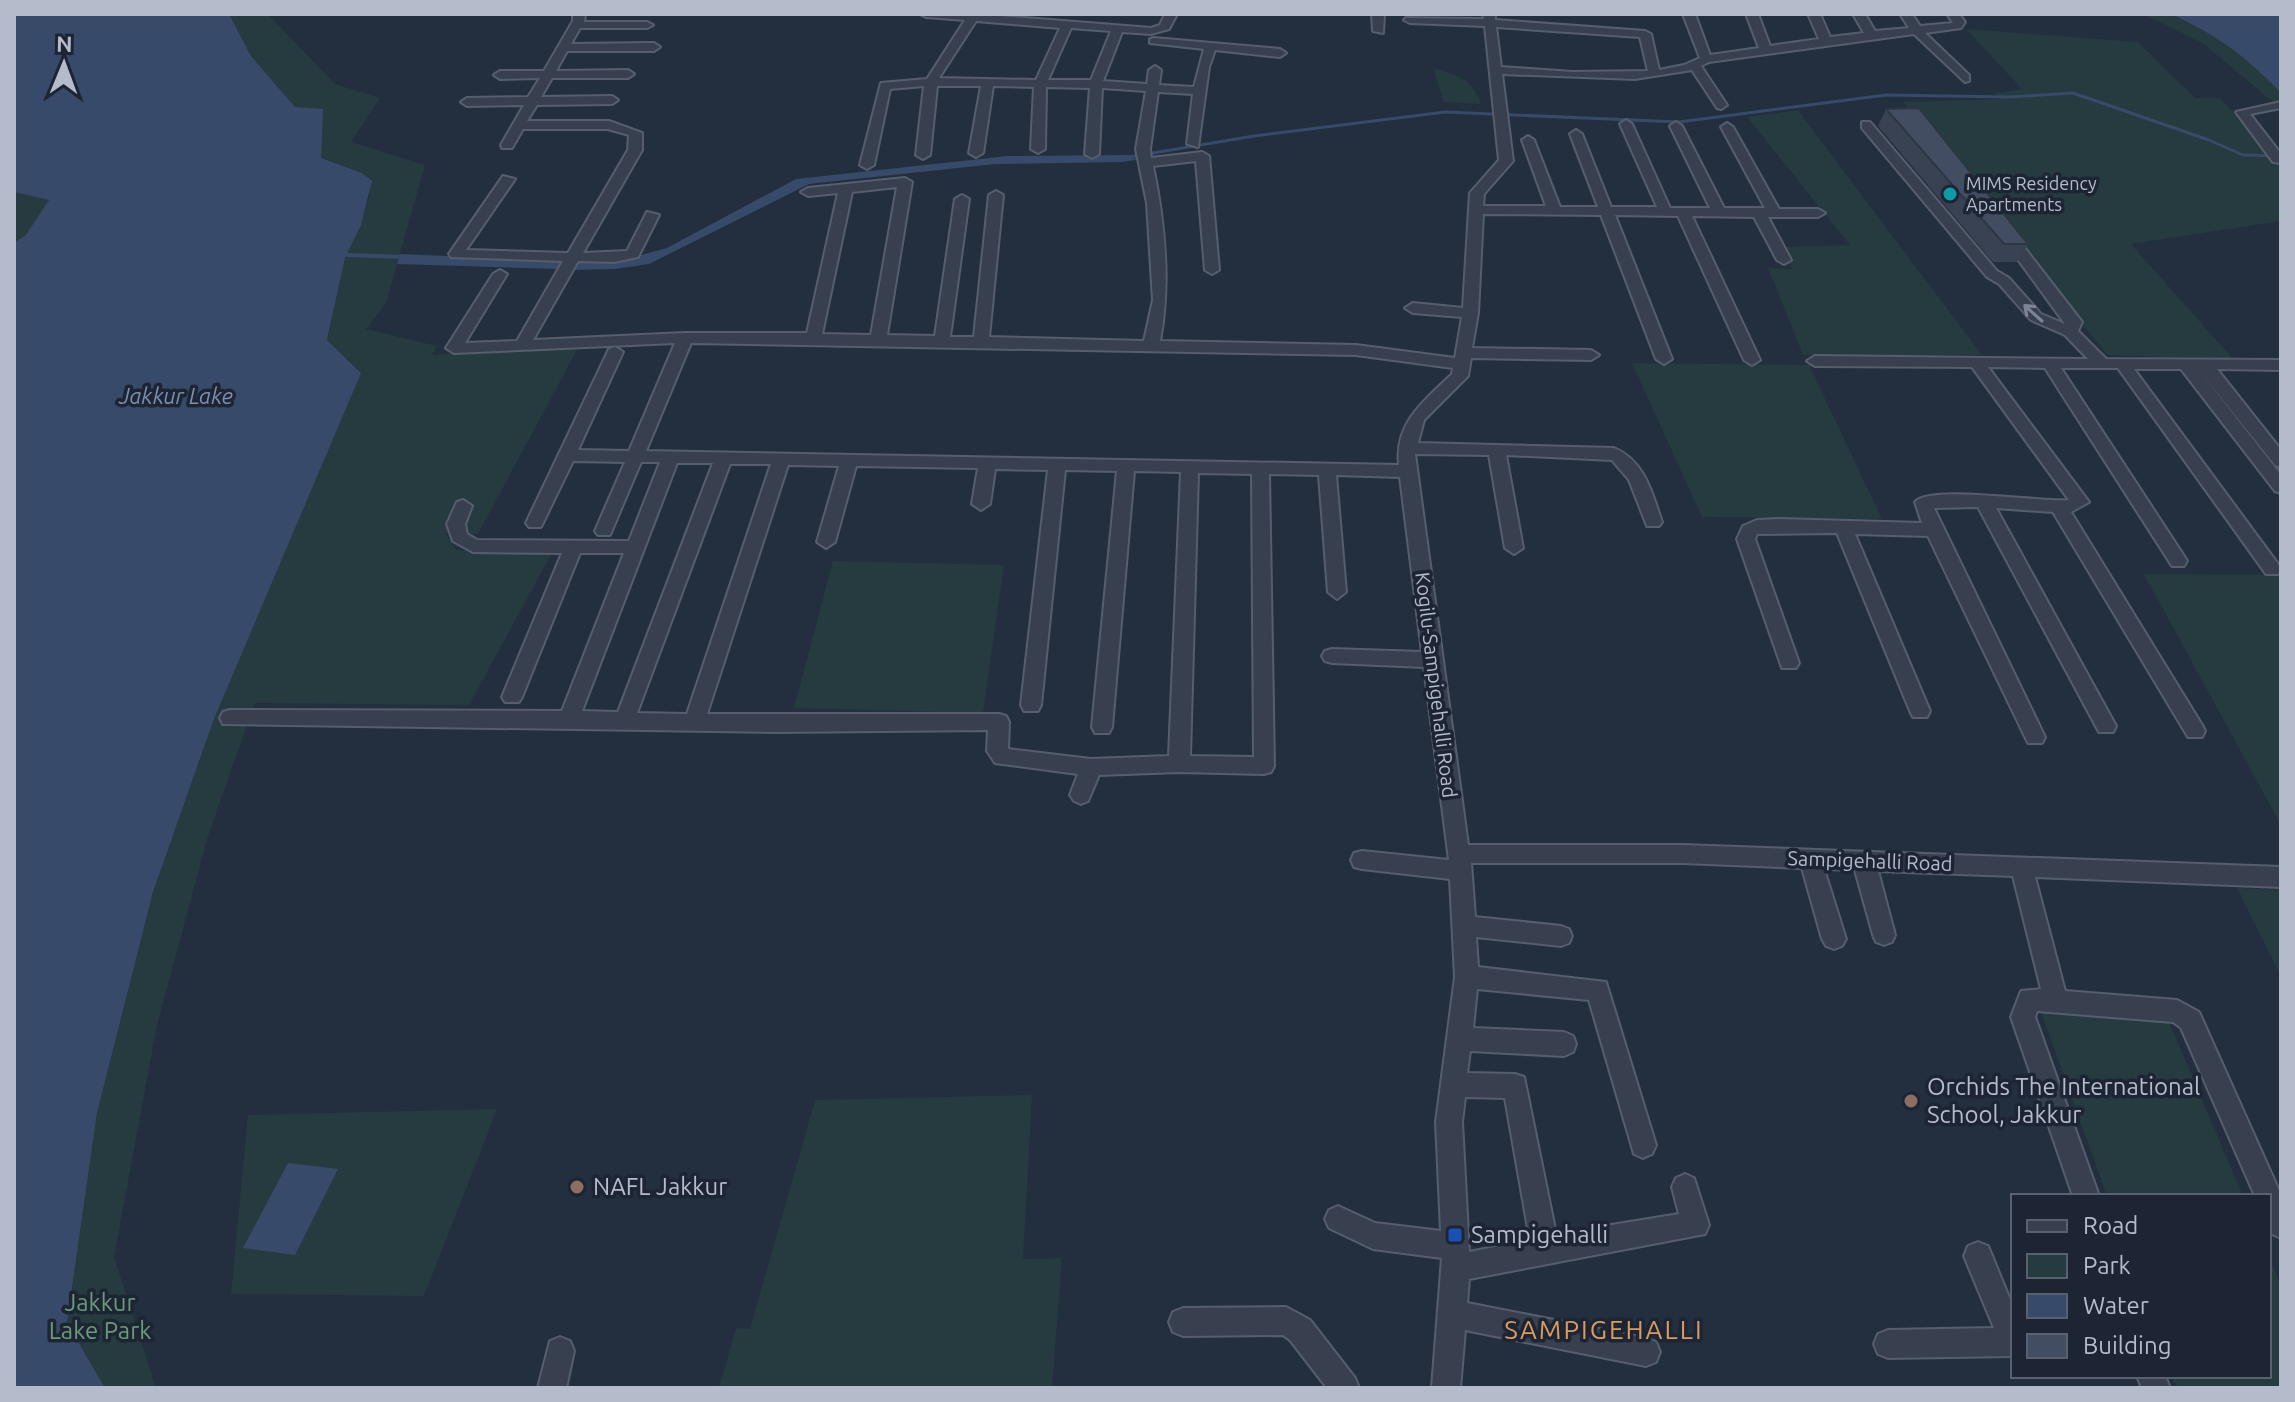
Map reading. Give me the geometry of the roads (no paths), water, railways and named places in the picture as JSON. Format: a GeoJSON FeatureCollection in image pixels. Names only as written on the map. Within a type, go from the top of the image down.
{"type":"FeatureCollection","features":[{"type":"Feature","properties":{"kind":"street"},"geometry":{"type":"LineString","coordinates":[[926,14],[1159,30],[1171,14]]}},
{"type":"Feature","properties":{"kind":"street"},"geometry":{"type":"LineString","coordinates":[[1378,14],[1379,31]]}},
{"type":"Feature","properties":{"kind":"street"},"geometry":{"type":"LineString","coordinates":[[1689,14],[1701,63],[1721,105]]}},
{"type":"Feature","properties":{"kind":"street"},"geometry":{"type":"LineString","coordinates":[[1752,14],[1766,51]]}},
{"type":"Feature","properties":{"kind":"street"},"geometry":{"type":"LineString","coordinates":[[1814,14],[1826,41]]}},
{"type":"Feature","properties":{"kind":"street"},"geometry":{"type":"LineString","coordinates":[[1859,14],[1871,35]]}},
{"type":"Feature","properties":{"kind":"street"},"geometry":{"type":"LineString","coordinates":[[1906,14],[1916,30],[1965,78]]}},
{"type":"Feature","properties":{"kind":"street"},"geometry":{"type":"LineString","coordinates":[[1494,70],[1585,77],[1654,73],[1826,41],[1957,26],[1959,22],[1953,14]]}},
{"type":"Feature","properties":{"kind":"street"},"geometry":{"type":"LineString","coordinates":[[923,155],[931,82],[973,17]]}},
{"type":"Feature","properties":{"kind":"street"},"geometry":{"type":"LineString","coordinates":[[1410,20],[1489,18],[1645,34],[1654,73]]}},
{"type":"Feature","properties":{"kind":"street","name":"Kogilu-Sampigehalli Road"},"geometry":{"type":"LineString","coordinates":[[1446,1388],[1456,1257],[1449,1122],[1467,977],[1465,926],[1408,471],[1408,448],[1416,418],[1460,376],[1470,313],[1477,193],[1506,161],[1489,18]]}},
{"type":"Feature","properties":{"kind":"street"},"geometry":{"type":"LineString","coordinates":[[507,145],[578,20],[647,25]]}},
{"type":"Feature","properties":{"kind":"street"},"geometry":{"type":"LineString","coordinates":[[1038,149],[1040,84],[1067,24]]}},
{"type":"Feature","properties":{"kind":"street"},"geometry":{"type":"LineString","coordinates":[[1092,154],[1096,84],[1118,29]]}},
{"type":"Feature","properties":{"kind":"street"},"geometry":{"type":"LineString","coordinates":[[1154,41],[1280,53]]}},
{"type":"Feature","properties":{"kind":"street"},"geometry":{"type":"LineString","coordinates":[[1193,144],[1203,67],[1211,46]]}},
{"type":"Feature","properties":{"kind":"street"},"geometry":{"type":"LineString","coordinates":[[563,48],[654,47]]}},
{"type":"Feature","properties":{"kind":"street"},"geometry":{"type":"LineString","coordinates":[[1151,346],[1160,300],[1154,203],[1145,156],[1155,70]]}},
{"type":"Feature","properties":{"kind":"street"},"geometry":{"type":"LineString","coordinates":[[500,75],[628,74]]}},
{"type":"Feature","properties":{"kind":"street"},"geometry":{"type":"LineString","coordinates":[[867,165],[885,86],[931,82],[1096,84],[1200,91]]}},
{"type":"Feature","properties":{"kind":"street"},"geometry":{"type":"LineString","coordinates":[[976,153],[987,85]]}},
{"type":"Feature","properties":{"kind":"street"},"geometry":{"type":"LineString","coordinates":[[467,102],[612,100]]}},
{"type":"Feature","properties":{"kind":"street"},"geometry":{"type":"LineString","coordinates":[[2280,105],[2242,112],[2281,159]]}},
{"type":"Feature","properties":{"kind":"street"},"geometry":{"type":"LineString","coordinates":[[1626,124],[1665,211]]}},
{"type":"Feature","properties":{"kind":"street"},"geometry":{"type":"LineString","coordinates":[[518,125],[609,125],[636,133],[635,150],[522,345]]}},
{"type":"Feature","properties":{"kind":"street"},"geometry":{"type":"LineString","coordinates":[[1866,125],[1992,274],[2004,281],[2036,317],[2070,332],[2101,363]]}},
{"type":"Feature","properties":{"kind":"street"},"geometry":{"type":"LineString","coordinates":[[1676,126],[1719,212]]}},
{"type":"Feature","properties":{"kind":"street"},"geometry":{"type":"LineString","coordinates":[[1727,127],[1784,260]]}},
{"type":"Feature","properties":{"kind":"street"},"geometry":{"type":"LineString","coordinates":[[1576,134],[1664,359]]}},
{"type":"Feature","properties":{"kind":"street"},"geometry":{"type":"LineString","coordinates":[[1528,140],[1555,211]]}},
{"type":"Feature","properties":{"kind":"street"},"geometry":{"type":"LineString","coordinates":[[1145,156],[1202,156],[1212,270]]}},
{"type":"Feature","properties":{"kind":"street"},"geometry":{"type":"LineString","coordinates":[[508,179],[456,254],[614,258],[633,254],[652,215]]}},
{"type":"Feature","properties":{"kind":"street"},"geometry":{"type":"LineString","coordinates":[[808,192],[897,181],[906,185],[878,340]]}},
{"type":"Feature","properties":{"kind":"street"},"geometry":{"type":"LineString","coordinates":[[813,339],[846,187]]}},
{"type":"Feature","properties":{"kind":"street"},"geometry":{"type":"LineString","coordinates":[[981,342],[996,195]]}},
{"type":"Feature","properties":{"kind":"street"},"geometry":{"type":"LineString","coordinates":[[942,341],[962,199]]}},
{"type":"Feature","properties":{"kind":"street"},"geometry":{"type":"LineString","coordinates":[[1475,210],[1818,213]]}},
{"type":"Feature","properties":{"kind":"street"},"geometry":{"type":"LineString","coordinates":[[1683,212],[1752,360]]}},
{"type":"Feature","properties":{"kind":"street"},"geometry":{"type":"LineString","coordinates":[[1994,218],[2074,322],[2070,332]]}},
{"type":"Feature","properties":{"kind":"street"},"geometry":{"type":"LineString","coordinates":[[500,274],[454,348],[685,338],[1356,350],[1464,358],[1591,355]]}},
{"type":"Feature","properties":{"kind":"street"},"geometry":{"type":"LineString","coordinates":[[2004,281],[2043,280]]}},
{"type":"Feature","properties":{"kind":"street"},"geometry":{"type":"LineString","coordinates":[[1413,308],[1470,313]]}},
{"type":"Feature","properties":{"kind":"street"},"geometry":{"type":"LineString","coordinates":[[604,531],[685,338]]}},
{"type":"Feature","properties":{"kind":"street"},"geometry":{"type":"LineString","coordinates":[[535,523],[615,352]]}},
{"type":"Feature","properties":{"kind":"street"},"geometry":{"type":"LineString","coordinates":[[1815,361],[2204,363],[2279,367]]}},
{"type":"Feature","properties":{"kind":"street"},"geometry":{"type":"LineString","coordinates":[[1976,362],[2080,502],[2069,507],[1984,501],[1924,502],[1934,530],[2035,737]]}},
{"type":"Feature","properties":{"kind":"street"},"geometry":{"type":"LineString","coordinates":[[2050,363],[2178,561]]}},
{"type":"Feature","properties":{"kind":"street"},"geometry":{"type":"LineString","coordinates":[[2122,363],[2272,569]]}},
{"type":"Feature","properties":{"kind":"street"},"geometry":{"type":"LineString","coordinates":[[2185,363],[2281,487]]}},
{"type":"Feature","properties":{"kind":"street"},"geometry":{"type":"LineString","coordinates":[[2204,363],[2281,461]]}},
{"type":"Feature","properties":{"kind":"street"},"geometry":{"type":"LineString","coordinates":[[1408,448],[1608,452],[1622,456],[1631,464],[1653,522]]}},
{"type":"Feature","properties":{"kind":"street"},"geometry":{"type":"LineString","coordinates":[[1497,450],[1514,548]]}},
{"type":"Feature","properties":{"kind":"street"},"geometry":{"type":"LineString","coordinates":[[567,455],[1408,471]]}},
{"type":"Feature","properties":{"kind":"street"},"geometry":{"type":"LineString","coordinates":[[569,719],[671,456]]}},
{"type":"Feature","properties":{"kind":"street"},"geometry":{"type":"LineString","coordinates":[[625,719],[724,458]]}},
{"type":"Feature","properties":{"kind":"street"},"geometry":{"type":"LineString","coordinates":[[694,722],[782,458]]}},
{"type":"Feature","properties":{"kind":"street"},"geometry":{"type":"LineString","coordinates":[[826,542],[849,459]]}},
{"type":"Feature","properties":{"kind":"street"},"geometry":{"type":"LineString","coordinates":[[981,504],[987,462]]}},
{"type":"Feature","properties":{"kind":"street"},"geometry":{"type":"LineString","coordinates":[[1031,705],[1057,463]]}},
{"type":"Feature","properties":{"kind":"street"},"geometry":{"type":"LineString","coordinates":[[1102,727],[1126,464]]}},
{"type":"Feature","properties":{"kind":"street"},"geometry":{"type":"LineString","coordinates":[[1179,764],[1190,465]]}},
{"type":"Feature","properties":{"kind":"street"},"geometry":{"type":"LineString","coordinates":[[230,718],[999,722],[997,751],[1002,757],[1091,767],[1179,764],[1264,766],[1260,466]]}},
{"type":"Feature","properties":{"kind":"street"},"geometry":{"type":"LineString","coordinates":[[1327,468],[1337,592]]}},
{"type":"Feature","properties":{"kind":"street"},"geometry":{"type":"LineString","coordinates":[[1984,501],[2106,726]]}},
{"type":"Feature","properties":{"kind":"street"},"geometry":{"type":"LineString","coordinates":[[463,506],[456,524],[459,537],[473,546],[637,547]]}},
{"type":"Feature","properties":{"kind":"street"},"geometry":{"type":"LineString","coordinates":[[2058,506],[2195,731]]}},
{"type":"Feature","properties":{"kind":"street"},"geometry":{"type":"LineString","coordinates":[[1789,663],[1746,539],[1749,530],[1757,526],[1779,525],[1934,530]]}},
{"type":"Feature","properties":{"kind":"street"},"geometry":{"type":"LineString","coordinates":[[1843,527],[1920,711]]}},
{"type":"Feature","properties":{"kind":"street"},"geometry":{"type":"LineString","coordinates":[[512,697],[573,547]]}},
{"type":"Feature","properties":{"kind":"street"},"geometry":{"type":"LineString","coordinates":[[1332,656],[1433,660]]}},
{"type":"Feature","properties":{"kind":"street"},"geometry":{"type":"LineString","coordinates":[[1081,795],[1091,767]]}},
{"type":"Feature","properties":{"kind":"street","name":"Sampigehalli Road"},"geometry":{"type":"LineString","coordinates":[[1362,860],[1459,863],[1683,854],[2281,877]]}},
{"type":"Feature","properties":{"kind":"street"},"geometry":{"type":"LineString","coordinates":[[1810,859],[1834,939]]}},
{"type":"Feature","properties":{"kind":"street"},"geometry":{"type":"LineString","coordinates":[[1864,861],[1884,935]]}},
{"type":"Feature","properties":{"kind":"street"},"geometry":{"type":"LineString","coordinates":[[2021,866],[2056,1001]]}},
{"type":"Feature","properties":{"kind":"street"},"geometry":{"type":"LineString","coordinates":[[1465,926],[1561,936]]}},
{"type":"Feature","properties":{"kind":"street"},"geometry":{"type":"LineString","coordinates":[[1467,977],[1598,990],[1643,1145]]}},
{"type":"Feature","properties":{"kind":"street"},"geometry":{"type":"LineString","coordinates":[[2085,1194],[2023,1017],[2029,999],[2177,1011],[2190,1020],[2268,1194]]}},
{"type":"Feature","properties":{"kind":"street"},"geometry":{"type":"LineString","coordinates":[[1461,1039],[1564,1044]]}},
{"type":"Feature","properties":{"kind":"street"},"geometry":{"type":"LineString","coordinates":[[1454,1085],[1515,1086],[1545,1250]]}},
{"type":"Feature","properties":{"kind":"street"},"geometry":{"type":"LineString","coordinates":[[1338,1219],[1373,1236],[1456,1257],[1545,1250],[1636,1232],[1696,1225],[1685,1187]]}},
{"type":"Feature","properties":{"kind":"street"},"geometry":{"type":"LineString","coordinates":[[2271,1202],[2281,1225]]}},
{"type":"Feature","properties":{"kind":"street"},"geometry":{"type":"LineString","coordinates":[[1978,1256],[2011,1336]]}},
{"type":"Feature","properties":{"kind":"street"},"geometry":{"type":"LineString","coordinates":[[1454,1314],[1646,1352]]}},
{"type":"Feature","properties":{"kind":"street"},"geometry":{"type":"LineString","coordinates":[[1183,1322],[1286,1321],[1300,1330],[1345,1388]]}},
{"type":"Feature","properties":{"kind":"street"},"geometry":{"type":"LineString","coordinates":[[1888,1344],[2011,1341]]}},
{"type":"Feature","properties":{"kind":"street"},"geometry":{"type":"LineString","coordinates":[[552,1388],[560,1351]]}},
{"type":"Feature","properties":{"kind":"water","name":"Jakkur Lake"},"geometry":{"type":"Polygon","coordinates":[[[14,14],[229,14],[251,56],[295,107],[323,109],[321,158],[362,173],[372,181],[361,225],[345,258],[327,340],[361,373],[214,719],[153,892],[97,1113],[67,1323],[105,1388],[14,1388],[14,242],[25,236],[49,200],[14,192],[14,14]]]}},
{"type":"Feature","properties":{"kind":"water"},"geometry":{"type":"Polygon","coordinates":[[[2171,14],[2281,14],[2281,93],[2230,48],[2171,14]]]}},
{"type":"Feature","properties":{"kind":"water"},"geometry":{"type":"Polygon","coordinates":[[[1129,155],[1130,158],[1141,159],[995,164],[809,184],[649,264],[573,270],[578,261],[615,262],[667,248],[796,179],[1008,156],[1129,155]]]}},
{"type":"Feature","properties":{"kind":"water"},"geometry":{"type":"Polygon","coordinates":[[[400,254],[564,261],[559,269],[397,264],[400,254]]]}},
{"type":"Feature","properties":{"kind":"water"},"geometry":{"type":"Polygon","coordinates":[[[288,1163],[338,1169],[295,1255],[243,1248],[288,1163]]]}},
{"type":"Feature","properties":{"kind":"waterway"},"geometry":{"type":"LineString","coordinates":[[1495,14],[1497,37]]}},
{"type":"Feature","properties":{"kind":"waterway"},"geometry":{"type":"LineString","coordinates":[[1123,158],[1254,136],[1445,112],[1679,122],[1886,95],[2008,97],[2073,93],[2209,140],[2243,155],[2281,156]]}},
{"type":"Feature","properties":{"kind":"waterway"},"geometry":{"type":"LineString","coordinates":[[347,255],[405,257]]}},
{"type":"Feature","properties":{"kind":"place","name":"MIMS Residency Apartments"},"geometry":{"type":"Point","coordinates":[1950,194]}},
{"type":"Feature","properties":{"kind":"place","name":"Orchids The International School, Jakkur"},"geometry":{"type":"Point","coordinates":[1911,1101]}},
{"type":"Feature","properties":{"kind":"place","name":"NAFL Jakkur"},"geometry":{"type":"Point","coordinates":[577,1187]}},
{"type":"Feature","properties":{"kind":"place","name":"Sampigehalli"},"geometry":{"type":"Point","coordinates":[1455,1235]}},
{"type":"Feature","properties":{"kind":"district","name":"SAMPIGEHALLI"},"geometry":{"type":"Point","coordinates":[1604,1330]}},
{"type":"Feature","properties":{"kind":"park label","name":"Jakkur Lake Park"},"geometry":{"type":"Point","coordinates":[100,1317]}}]}
